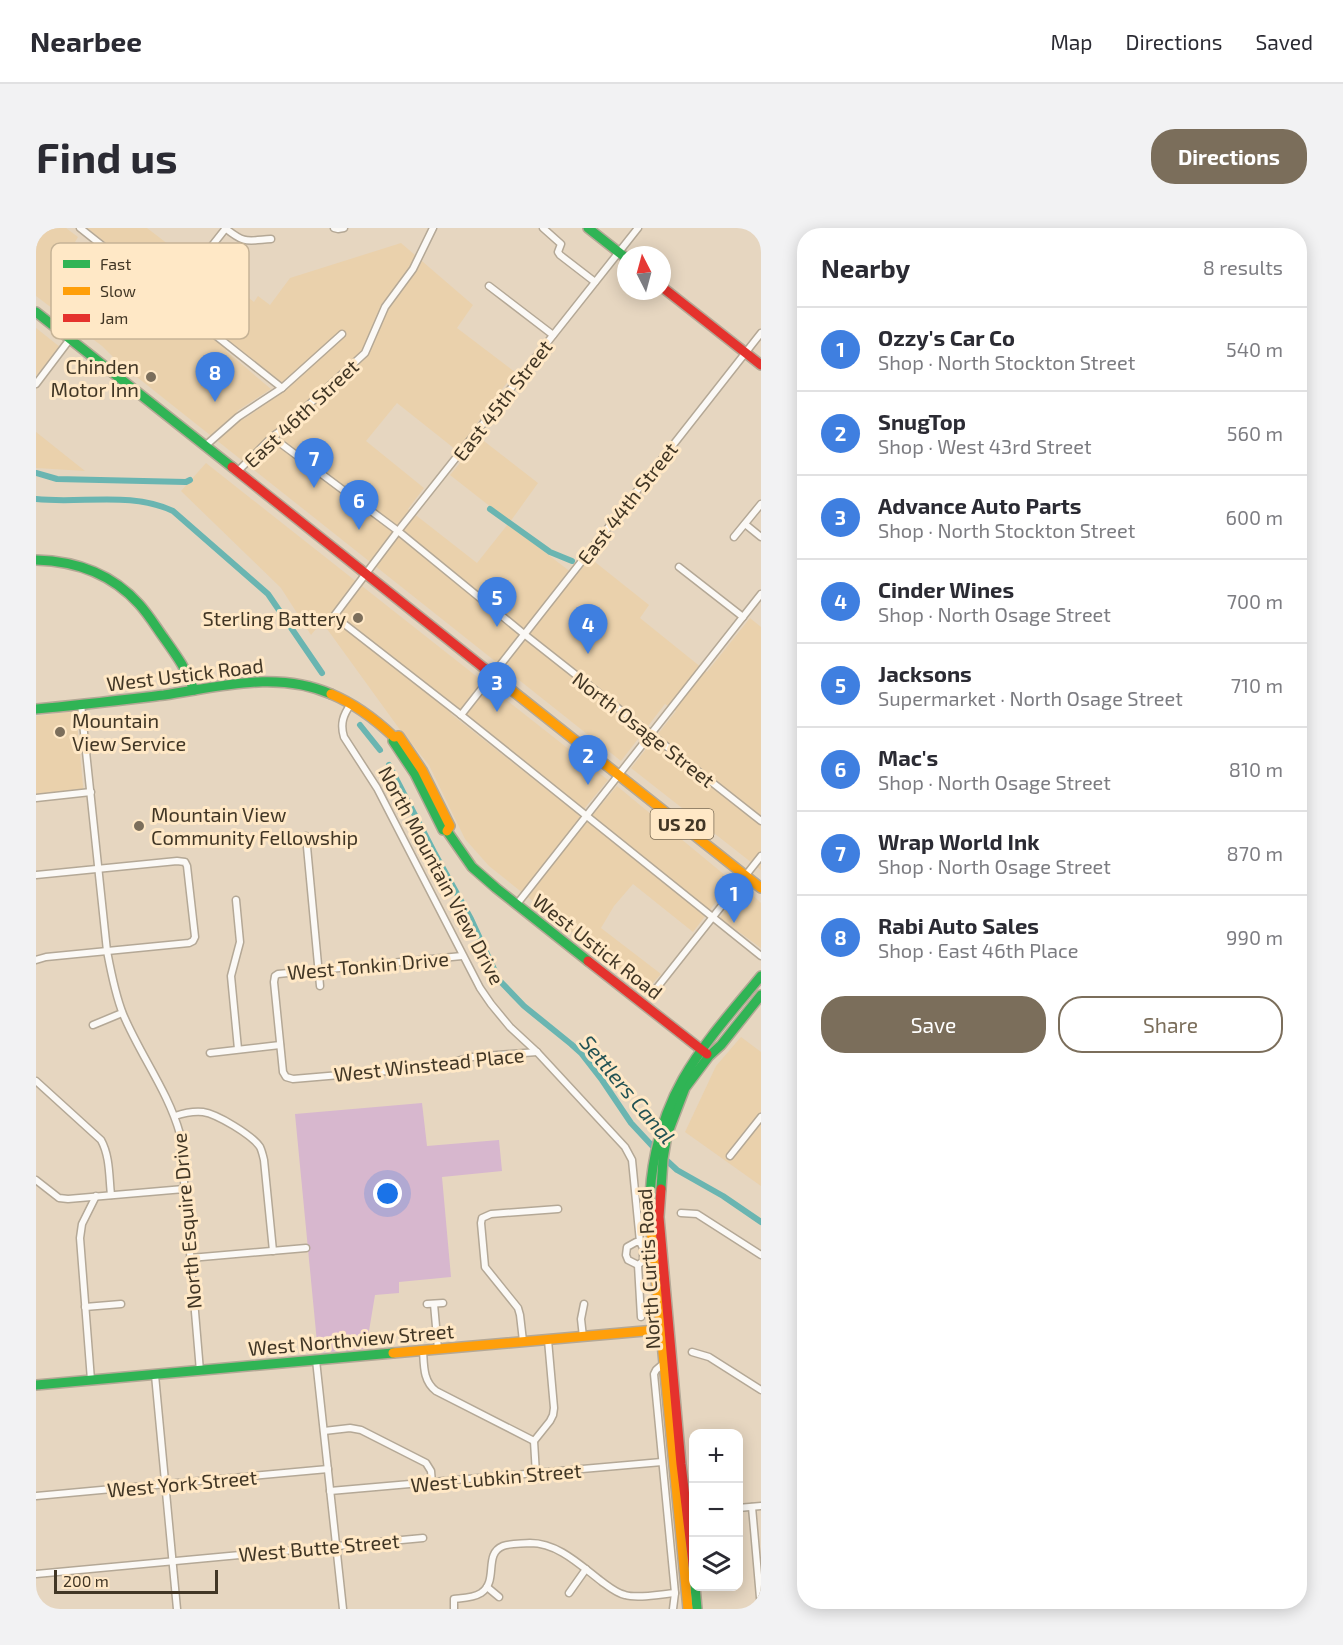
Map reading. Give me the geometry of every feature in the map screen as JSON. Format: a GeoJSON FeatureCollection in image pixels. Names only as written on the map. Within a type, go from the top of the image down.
{"type":"FeatureCollection","features":[{"type":"Feature","properties":{"kind":"main road"},"geometry":{"type":"LineString","coordinates":[[588,228],[617,250]]}},
{"type":"Feature","properties":{"kind":"main road"},"geometry":{"type":"LineString","coordinates":[[671,294],[761,365]]}},
{"type":"Feature","properties":{"kind":"main road","name":"US 20"},"geometry":{"type":"LineString","coordinates":[[36,312],[51,324]]}},
{"type":"Feature","properties":{"kind":"main road","name":"US 20"},"geometry":{"type":"LineString","coordinates":[[70,339],[761,888]]}},
{"type":"Feature","properties":{"kind":"main road"},"geometry":{"type":"LineString","coordinates":[[36,560],[73,563],[110,579],[124,590],[144,610],[184,666],[194,690]]}},
{"type":"Feature","properties":{"kind":"main road","name":"West Ustick Road"},"geometry":{"type":"LineString","coordinates":[[36,709],[262,681],[287,682],[320,688],[341,698],[382,725],[394,737],[393,741],[415,774],[442,830],[447,831],[472,867],[706,1053]]}},
{"type":"Feature","properties":{"kind":"main road","name":"North Curtis Road"},"geometry":{"type":"LineString","coordinates":[[688,1609],[663,1364],[664,1330],[656,1174],[664,1134],[685,1088],[706,1053],[761,976]]}},
{"type":"Feature","properties":{"kind":"main road","name":"North Curtis Road"},"geometry":{"type":"LineString","coordinates":[[706,1053],[721,1045],[761,995]]}},
{"type":"Feature","properties":{"kind":"main road","name":"North Curtis Road"},"geometry":{"type":"LineString","coordinates":[[664,1330],[688,1487],[691,1537]]}},
{"type":"Feature","properties":{"kind":"main road","name":"West Northview Street"},"geometry":{"type":"LineString","coordinates":[[36,1385],[664,1330]]}},
{"type":"Feature","properties":{"kind":"main road"},"geometry":{"type":"LineString","coordinates":[[695,1591],[697,1609]]}},
{"type":"Feature","properties":{"kind":"street"},"geometry":{"type":"LineString","coordinates":[[80,228],[99,243]]}},
{"type":"Feature","properties":{"kind":"street"},"geometry":{"type":"LineString","coordinates":[[334,228],[338,230],[344,228]]}},
{"type":"Feature","properties":{"kind":"street","name":"East 46th Street"},"geometry":{"type":"LineString","coordinates":[[237,472],[272,437],[365,353],[386,307],[413,269],[433,228]]}},
{"type":"Feature","properties":{"kind":"street"},"geometry":{"type":"LineString","coordinates":[[543,228],[561,244],[558,252],[560,255],[595,282]]}},
{"type":"Feature","properties":{"kind":"street","name":"East 45th Street"},"geometry":{"type":"LineString","coordinates":[[628,246],[638,228]]}},
{"type":"Feature","properties":{"kind":"street"},"geometry":{"type":"LineString","coordinates":[[212,243],[222,230],[246,241],[271,239]]}},
{"type":"Feature","properties":{"kind":"street","name":"East 45th Street"},"geometry":{"type":"LineString","coordinates":[[460,715],[334,616],[398,531],[595,282],[617,261]]}},
{"type":"Feature","properties":{"kind":"street"},"geometry":{"type":"LineString","coordinates":[[489,286],[553,335]]}},
{"type":"Feature","properties":{"kind":"street","name":"East 44th Street"},"geometry":{"type":"LineString","coordinates":[[460,715],[761,333]]}},
{"type":"Feature","properties":{"kind":"street"},"geometry":{"type":"LineString","coordinates":[[205,446],[238,417],[282,388],[342,334]]}},
{"type":"Feature","properties":{"kind":"street"},"geometry":{"type":"LineString","coordinates":[[36,384],[70,339]]}},
{"type":"Feature","properties":{"kind":"street"},"geometry":{"type":"LineString","coordinates":[[220,339],[282,388]]}},
{"type":"Feature","properties":{"kind":"street","name":"North Osage Street"},"geometry":{"type":"LineString","coordinates":[[272,437],[398,531],[524,634],[761,821]]}},
{"type":"Feature","properties":{"kind":"street"},"geometry":{"type":"LineString","coordinates":[[734,537],[761,504]]}},
{"type":"Feature","properties":{"kind":"street"},"geometry":{"type":"LineString","coordinates":[[745,524],[761,537]]}},
{"type":"Feature","properties":{"kind":"street"},"geometry":{"type":"LineString","coordinates":[[679,567],[743,617]]}},
{"type":"Feature","properties":{"kind":"street"},"geometry":{"type":"LineString","coordinates":[[517,904],[761,594]]}},
{"type":"Feature","properties":{"kind":"street","name":"North Mountain View Drive"},"geometry":{"type":"LineString","coordinates":[[351,704],[342,720],[341,728],[344,737],[377,788],[480,988],[510,1027],[537,1052],[626,1147],[632,1160]]}},
{"type":"Feature","properties":{"kind":"street","name":"North Esquire Drive"},"geometry":{"type":"LineString","coordinates":[[81,705],[107,951],[114,988],[122,1013],[175,1116],[180,1134],[200,1371]]}},
{"type":"Feature","properties":{"kind":"street"},"geometry":{"type":"LineString","coordinates":[[460,715],[761,956]]}},
{"type":"Feature","properties":{"kind":"street"},"geometry":{"type":"LineString","coordinates":[[36,798],[91,792]]}},
{"type":"Feature","properties":{"kind":"street"},"geometry":{"type":"LineString","coordinates":[[306,836],[320,986]]}},
{"type":"Feature","properties":{"kind":"street"},"geometry":{"type":"LineString","coordinates":[[651,994],[761,856]]}},
{"type":"Feature","properties":{"kind":"street"},"geometry":{"type":"LineString","coordinates":[[36,875],[185,862],[195,937],[189,943],[46,957],[36,960]]}},
{"type":"Feature","properties":{"kind":"street"},"geometry":{"type":"LineString","coordinates":[[236,900],[240,942],[231,976],[238,1049]]}},
{"type":"Feature","properties":{"kind":"street","name":"West Tonkin Drive"},"geometry":{"type":"LineString","coordinates":[[280,1045],[274,982],[275,976],[280,972],[462,956]]}},
{"type":"Feature","properties":{"kind":"street"},"geometry":{"type":"LineString","coordinates":[[93,1025],[122,1013]]}},
{"type":"Feature","properties":{"kind":"street"},"geometry":{"type":"LineString","coordinates":[[210,1053],[280,1045]]}},
{"type":"Feature","properties":{"kind":"street","name":"West Winstead Place"},"geometry":{"type":"LineString","coordinates":[[280,1045],[283,1072],[286,1077],[293,1079],[434,1067],[472,1057],[537,1052]]}},
{"type":"Feature","properties":{"kind":"street"},"geometry":{"type":"LineString","coordinates":[[36,1081],[101,1140],[107,1157],[111,1195]]}},
{"type":"Feature","properties":{"kind":"street"},"geometry":{"type":"LineString","coordinates":[[175,1116],[187,1112],[211,1114],[251,1138],[260,1147],[264,1160],[273,1251]]}},
{"type":"Feature","properties":{"kind":"street"},"geometry":{"type":"LineString","coordinates":[[730,1156],[761,1117]]}},
{"type":"Feature","properties":{"kind":"street","name":"North Curtis Road"},"geometry":{"type":"LineString","coordinates":[[632,1160],[640,1242],[644,1258],[638,1265]]}},
{"type":"Feature","properties":{"kind":"street"},"geometry":{"type":"LineString","coordinates":[[36,1180],[59,1198],[68,1199],[184,1189]]}},
{"type":"Feature","properties":{"kind":"street"},"geometry":{"type":"LineString","coordinates":[[91,1380],[80,1238],[82,1224],[96,1196]]}},
{"type":"Feature","properties":{"kind":"street"},"geometry":{"type":"LineString","coordinates":[[523,1341],[518,1308],[485,1267],[482,1218],[491,1214],[558,1209]]}},
{"type":"Feature","properties":{"kind":"street"},"geometry":{"type":"LineString","coordinates":[[681,1213],[697,1214],[761,1255]]}},
{"type":"Feature","properties":{"kind":"street","name":"North Curtis Road"},"geometry":{"type":"LineString","coordinates":[[638,1265],[628,1260],[626,1250],[630,1244],[640,1242]]}},
{"type":"Feature","properties":{"kind":"street"},"geometry":{"type":"LineString","coordinates":[[190,1258],[306,1248]]}},
{"type":"Feature","properties":{"kind":"street","name":"North Curtis Road"},"geometry":{"type":"LineString","coordinates":[[638,1265],[641,1317]]}},
{"type":"Feature","properties":{"kind":"street"},"geometry":{"type":"LineString","coordinates":[[427,1304],[443,1303]]}},
{"type":"Feature","properties":{"kind":"street"},"geometry":{"type":"LineString","coordinates":[[85,1307],[121,1304]]}},
{"type":"Feature","properties":{"kind":"street"},"geometry":{"type":"LineString","coordinates":[[435,1304],[438,1349]]}},
{"type":"Feature","properties":{"kind":"street"},"geometry":{"type":"LineString","coordinates":[[583,1336],[581,1319],[584,1304]]}},
{"type":"Feature","properties":{"kind":"street"},"geometry":{"type":"LineString","coordinates":[[536,1474],[534,1441],[550,1421],[554,1408],[548,1340]]}},
{"type":"Feature","properties":{"kind":"street"},"geometry":{"type":"LineString","coordinates":[[423,1350],[428,1385],[534,1441]]}},
{"type":"Feature","properties":{"kind":"street"},"geometry":{"type":"LineString","coordinates":[[692,1352],[709,1357],[761,1390]]}},
{"type":"Feature","properties":{"kind":"street"},"geometry":{"type":"LineString","coordinates":[[316,1360],[343,1609]]}},
{"type":"Feature","properties":{"kind":"street","name":"North Curtis Road"},"geometry":{"type":"LineString","coordinates":[[663,1364],[654,1374],[675,1593],[673,1609]]}},
{"type":"Feature","properties":{"kind":"street"},"geometry":{"type":"LineString","coordinates":[[155,1375],[177,1609]]}},
{"type":"Feature","properties":{"kind":"street"},"geometry":{"type":"LineString","coordinates":[[324,1431],[350,1428],[361,1430],[426,1463],[431,1471],[432,1483]]}},
{"type":"Feature","properties":{"kind":"street","name":"West Lubkin Street"},"geometry":{"type":"LineString","coordinates":[[330,1491],[662,1462]]}},
{"type":"Feature","properties":{"kind":"street","name":"West York Street"},"geometry":{"type":"LineString","coordinates":[[36,1496],[328,1469]]}},
{"type":"Feature","properties":{"kind":"street"},"geometry":{"type":"LineString","coordinates":[[743,1508],[761,1506]]}},
{"type":"Feature","properties":{"kind":"street"},"geometry":{"type":"LineString","coordinates":[[752,1507],[761,1609]]}},
{"type":"Feature","properties":{"kind":"street","name":"West Butte Street"},"geometry":{"type":"LineString","coordinates":[[36,1574],[423,1538]]}},
{"type":"Feature","properties":{"kind":"street"},"geometry":{"type":"LineString","coordinates":[[454,1609],[454,1599],[470,1597],[487,1587],[491,1579],[494,1553],[500,1547],[509,1544],[543,1544],[562,1552],[624,1595],[675,1593]]}},
{"type":"Feature","properties":{"kind":"street"},"geometry":{"type":"LineString","coordinates":[[569,1593],[586,1569]]}},
{"type":"Feature","properties":{"kind":"street"},"geometry":{"type":"LineString","coordinates":[[487,1587],[499,1597]]}},
{"type":"Feature","properties":{"kind":"shaded area"},"geometry":{"type":"Polygon","coordinates":[[[36,228],[66,228],[78,237],[76,243],[51,243],[51,307],[36,296],[36,228]]]}},
{"type":"Feature","properties":{"kind":"shaded area"},"geometry":{"type":"Polygon","coordinates":[[[87,228],[147,228],[167,243],[106,243],[87,228]]]}},
{"type":"Feature","properties":{"kind":"shaded area"},"geometry":{"type":"Polygon","coordinates":[[[401,243],[473,305],[457,328],[515,372],[471,431],[538,483],[510,522],[450,475],[465,457],[397,403],[366,441],[424,488],[408,509],[477,563],[508,524],[576,576],[590,558],[649,605],[640,618],[707,672],[750,618],[761,627],[761,870],[631,768],[676,711],[665,704],[621,761],[118,362],[93,339],[249,339],[249,298],[254,302],[258,296],[270,305],[290,278],[401,243]],[[232,343],[226,351],[271,389],[237,411],[244,419],[289,388],[232,343]]]}},
{"type":"Feature","properties":{"kind":"shaded area"},"geometry":{"type":"Polygon","coordinates":[[[36,328],[60,347],[36,376],[36,328]]]}},
{"type":"Feature","properties":{"kind":"shaded area"},"geometry":{"type":"Polygon","coordinates":[[[36,432],[85,471],[36,468],[36,432]]]}},
{"type":"Feature","properties":{"kind":"shaded area"},"geometry":{"type":"Polygon","coordinates":[[[206,463],[608,780],[584,809],[455,709],[451,714],[587,821],[617,786],[732,881],[693,932],[633,884],[614,906],[601,928],[661,974],[646,991],[489,866],[465,839],[429,765],[398,727],[322,622],[311,635],[281,588],[181,491],[206,463]]]}},
{"type":"Feature","properties":{"kind":"shaded area"},"geometry":{"type":"Polygon","coordinates":[[[76,711],[84,796],[36,800],[36,716],[76,711]]]}},
{"type":"Feature","properties":{"kind":"shaded area"},"geometry":{"type":"Polygon","coordinates":[[[742,889],[747,890],[761,903],[761,948],[720,918],[742,889]]]}},
{"type":"Feature","properties":{"kind":"shaded area"},"geometry":{"type":"Polygon","coordinates":[[[741,1037],[761,1052],[761,1186],[685,1132],[716,1066],[741,1037]]]}},
{"type":"Feature","properties":{"kind":"shaded area"},"geometry":{"type":"Polygon","coordinates":[[[422,1103],[427,1146],[499,1140],[502,1171],[442,1177],[451,1277],[399,1282],[399,1293],[375,1295],[366,1349],[318,1353],[295,1114],[422,1103]]]}},
{"type":"Feature","properties":{"kind":"waterway"},"geometry":{"type":"LineString","coordinates":[[36,473],[57,479],[186,482],[190,480]]}},
{"type":"Feature","properties":{"kind":"waterway","name":"Settlers Canal"},"geometry":{"type":"LineString","coordinates":[[36,499],[140,501],[173,511],[268,594],[322,673]]}},
{"type":"Feature","properties":{"kind":"waterway"},"geometry":{"type":"LineString","coordinates":[[490,509],[550,552],[572,561]]}},
{"type":"Feature","properties":{"kind":"waterway","name":"Settlers Canal"},"geometry":{"type":"LineString","coordinates":[[360,725],[380,750]]}},
{"type":"Feature","properties":{"kind":"waterway","name":"Settlers Canal"},"geometry":{"type":"LineString","coordinates":[[389,765],[471,919],[499,980],[524,1006],[581,1053],[631,1123],[657,1151]]}},
{"type":"Feature","properties":{"kind":"waterway","name":"Settlers Canal"},"geometry":{"type":"LineString","coordinates":[[664,1158],[677,1170],[723,1196],[761,1222]]}},
{"type":"Feature","properties":{"kind":"traffic: fast"},"geometry":{"type":"LineString","coordinates":[[588,228],[617,251]]}},
{"type":"Feature","properties":{"kind":"traffic: fast"},"geometry":{"type":"LineString","coordinates":[[36,312],[51,324]]}},
{"type":"Feature","properties":{"kind":"traffic: fast"},"geometry":{"type":"LineString","coordinates":[[70,339],[232,467]]}},
{"type":"Feature","properties":{"kind":"traffic: fast"},"geometry":{"type":"LineString","coordinates":[[36,560],[79,566],[105,577],[128,594],[146,612],[173,650],[194,690]]}},
{"type":"Feature","properties":{"kind":"traffic: fast"},"geometry":{"type":"LineString","coordinates":[[36,709],[164,695],[248,682],[290,683],[331,694]]}},
{"type":"Feature","properties":{"kind":"traffic: fast"},"geometry":{"type":"LineString","coordinates":[[394,737],[393,741],[415,774],[443,830],[447,831],[472,867],[588,961]]}},
{"type":"Feature","properties":{"kind":"traffic: fast"},"geometry":{"type":"LineString","coordinates":[[651,1230],[652,1171],[661,1133],[674,1096],[700,1052],[761,976]]}},
{"type":"Feature","properties":{"kind":"traffic: fast"},"geometry":{"type":"LineString","coordinates":[[661,1189],[667,1135],[685,1088],[761,995]]}},
{"type":"Feature","properties":{"kind":"traffic: fast"},"geometry":{"type":"LineString","coordinates":[[36,1385],[393,1353]]}},
{"type":"Feature","properties":{"kind":"traffic: fast"},"geometry":{"type":"LineString","coordinates":[[695,1591],[697,1609]]}},
{"type":"Feature","properties":{"kind":"traffic: slow"},"geometry":{"type":"LineString","coordinates":[[509,688],[761,888]]}},
{"type":"Feature","properties":{"kind":"traffic: slow"},"geometry":{"type":"LineString","coordinates":[[331,694],[348,702],[380,724],[394,737],[399,736],[422,770],[450,826],[447,831]]}},
{"type":"Feature","properties":{"kind":"traffic: slow"},"geometry":{"type":"LineString","coordinates":[[651,1230],[688,1609]]}},
{"type":"Feature","properties":{"kind":"traffic: slow"},"geometry":{"type":"LineString","coordinates":[[393,1353],[667,1329]]}},
{"type":"Feature","properties":{"kind":"traffic: jam"},"geometry":{"type":"LineString","coordinates":[[671,294],[761,365]]}},
{"type":"Feature","properties":{"kind":"traffic: jam"},"geometry":{"type":"LineString","coordinates":[[232,467],[509,688]]}},
{"type":"Feature","properties":{"kind":"traffic: jam"},"geometry":{"type":"LineString","coordinates":[[588,961],[707,1054]]}},
{"type":"Feature","properties":{"kind":"traffic: jam"},"geometry":{"type":"LineString","coordinates":[[661,1189],[659,1217],[690,1537]]}},
{"type":"Feature","properties":{"kind":"place","name":"Chinden Motor Inn"},"geometry":{"type":"Point","coordinates":[151,377]}},
{"type":"Feature","properties":{"kind":"place","name":"Rabi Auto Sales"},"geometry":{"type":"Point","coordinates":[215,402]}},
{"type":"Feature","properties":{"kind":"place","name":"Wrap World Ink"},"geometry":{"type":"Point","coordinates":[314,488]}},
{"type":"Feature","properties":{"kind":"place","name":"Mac's"},"geometry":{"type":"Point","coordinates":[359,530]}},
{"type":"Feature","properties":{"kind":"place","name":"Sterling Battery"},"geometry":{"type":"Point","coordinates":[358,618]}},
{"type":"Feature","properties":{"kind":"place","name":"Jacksons"},"geometry":{"type":"Point","coordinates":[497,627]}},
{"type":"Feature","properties":{"kind":"place","name":"Cinder Wines"},"geometry":{"type":"Point","coordinates":[588,654]}},
{"type":"Feature","properties":{"kind":"place","name":"Advance Auto Parts"},"geometry":{"type":"Point","coordinates":[497,712]}},
{"type":"Feature","properties":{"kind":"place","name":"Mountain View Service"},"geometry":{"type":"Point","coordinates":[60,732]}},
{"type":"Feature","properties":{"kind":"place","name":"SnugTop"},"geometry":{"type":"Point","coordinates":[588,785]}},
{"type":"Feature","properties":{"kind":"place","name":"Mountain View Community Fellowship"},"geometry":{"type":"Point","coordinates":[139,826]}},
{"type":"Feature","properties":{"kind":"place","name":"Ozzy's Car Co"},"geometry":{"type":"Point","coordinates":[734,923]}}]}
